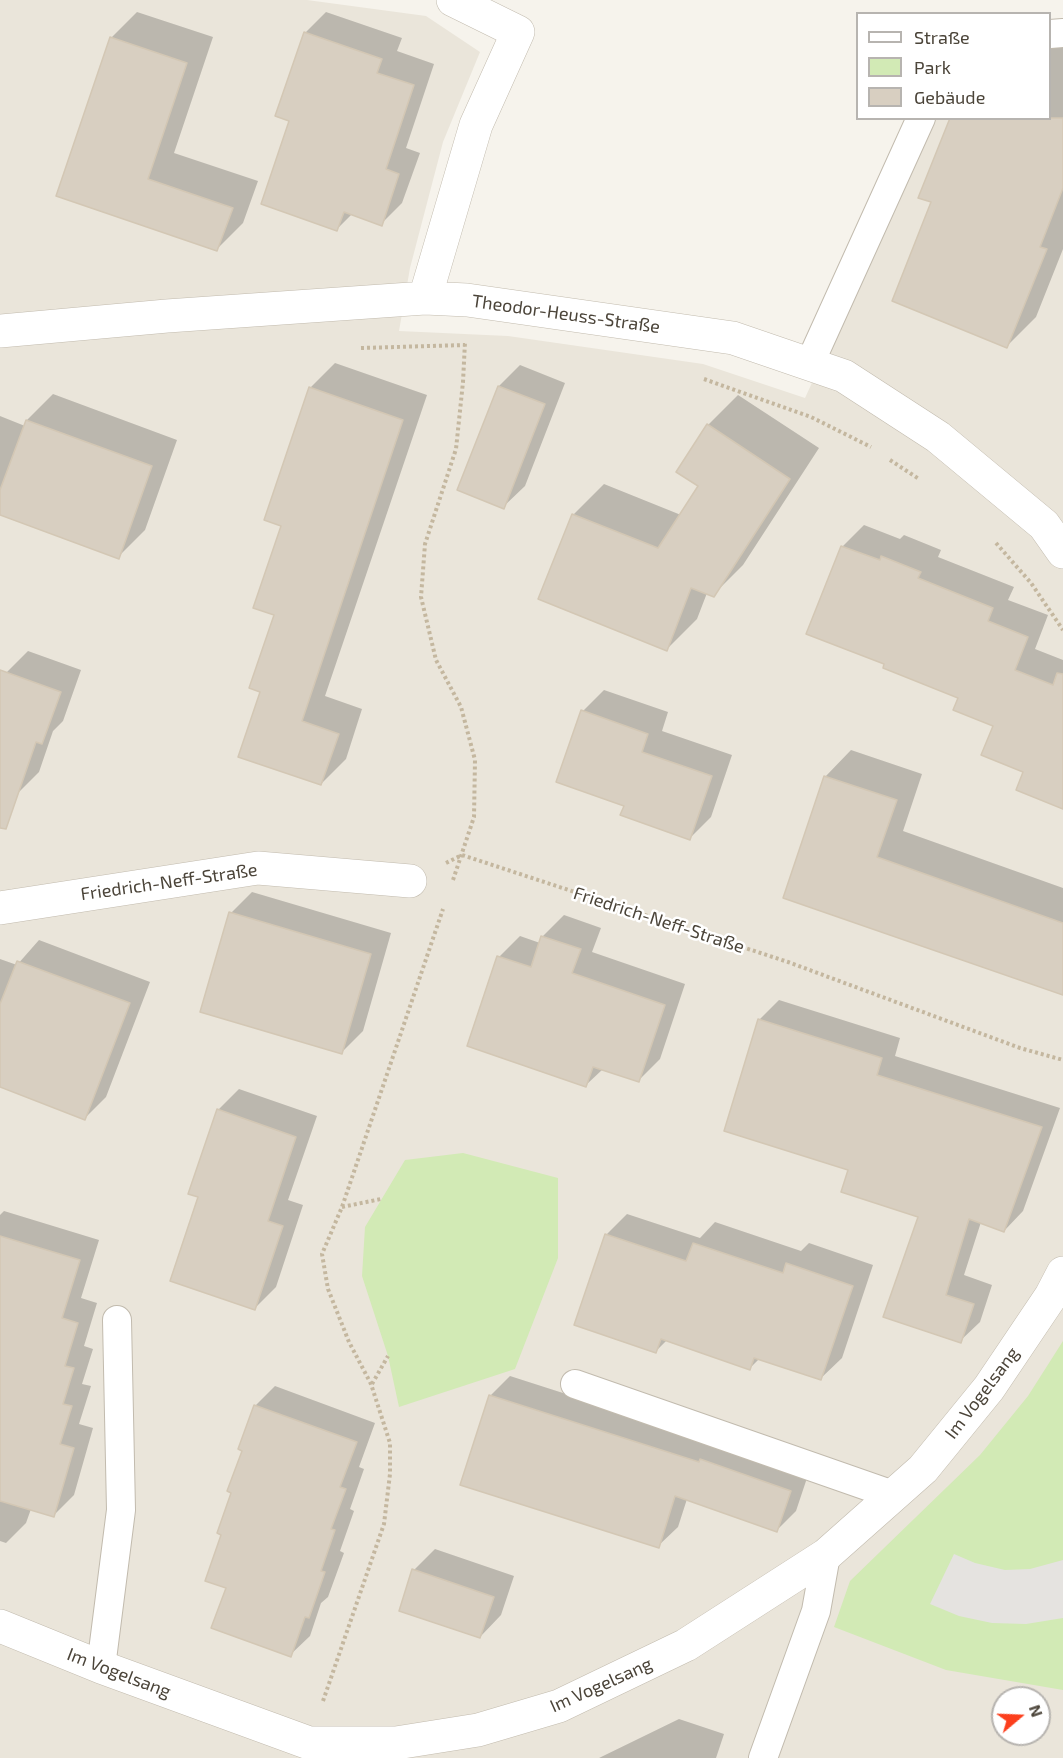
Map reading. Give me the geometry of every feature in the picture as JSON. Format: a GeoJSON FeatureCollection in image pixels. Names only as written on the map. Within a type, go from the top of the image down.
{"type":"FeatureCollection","features":[{"type":"Feature","properties":{"kind":"street"},"geometry":{"type":"LineString","coordinates":[[425,298],[476,125],[519,32],[453,0]]}},
{"type":"Feature","properties":{"kind":"street","name":"Theodor-Heuss-Straße"},"geometry":{"type":"LineString","coordinates":[[0,331],[167,316],[425,298],[467,300],[732,338],[844,376],[938,437],[1044,525],[1063,552]]}},
{"type":"Feature","properties":{"kind":"street","name":"Friedrich-Neff-Straße"},"geometry":{"type":"LineString","coordinates":[[0,908],[258,868],[410,881]]}},
{"type":"Feature","properties":{"kind":"street","name":"Im Vogelsang"},"geometry":{"type":"LineString","coordinates":[[0,1626],[101,1667],[309,1743],[396,1743],[478,1730],[560,1706],[686,1645],[826,1555],[923,1469],[989,1388],[1052,1296],[1063,1273]]}},
{"type":"Feature","properties":{"kind":"lane"},"geometry":{"type":"LineString","coordinates":[[809,364],[920,120]]}},
{"type":"Feature","properties":{"kind":"lane"},"geometry":{"type":"LineString","coordinates":[[101,1667],[121,1510],[117,1320]]}},
{"type":"Feature","properties":{"kind":"lane"},"geometry":{"type":"LineString","coordinates":[[575,1384],[893,1495]]}},
{"type":"Feature","properties":{"kind":"lane"},"geometry":{"type":"LineString","coordinates":[[763,1758],[816,1611],[826,1555]]}},
{"type":"Feature","properties":{"kind":"path"},"geometry":{"type":"LineString","coordinates":[[450,889],[474,817],[476,760],[461,707],[436,660],[421,597],[425,544],[456,449],[467,300]]}},
{"type":"Feature","properties":{"kind":"path"},"geometry":{"type":"LineString","coordinates":[[353,348],[476,346]]}},
{"type":"Feature","properties":{"kind":"path"},"geometry":{"type":"LineString","coordinates":[[697,377],[812,417],[873,448]]}},
{"type":"Feature","properties":{"kind":"path"},"geometry":{"type":"LineString","coordinates":[[882,454],[925,483]]}},
{"type":"Feature","properties":{"kind":"path"},"geometry":{"type":"LineString","coordinates":[[992,538],[1031,583],[1063,630]]}},
{"type":"Feature","properties":{"kind":"path","name":"Friedrich-Neff-Straße"},"geometry":{"type":"LineString","coordinates":[[462,855],[788,962],[1020,1048],[1063,1060]]}},
{"type":"Feature","properties":{"kind":"path"},"geometry":{"type":"LineString","coordinates":[[309,1743],[384,1524],[390,1474],[390,1443],[371,1384],[349,1342],[328,1289],[322,1254],[342,1207],[446,901]]}},
{"type":"Feature","properties":{"kind":"path"},"geometry":{"type":"LineString","coordinates":[[342,1207],[381,1199]]}},
{"type":"Feature","properties":{"kind":"path"},"geometry":{"type":"LineString","coordinates":[[371,1384],[388,1356]]}},
{"type":"Feature","properties":{"kind":"shaded area"},"geometry":{"type":"Polygon","coordinates":[[[0,0],[307,0],[426,16],[480,52],[443,142],[410,268],[399,331],[508,336],[703,364],[805,398],[933,120],[1051,120],[1051,46],[1063,45],[1063,1758],[0,1758],[0,0]]]}},
{"type":"Feature","properties":{"kind":"shaded area"},"geometry":{"type":"Polygon","coordinates":[[[954,1554],[975,1563],[1005,1570],[1030,1569],[1063,1560],[1063,1618],[1026,1624],[992,1623],[959,1616],[930,1604],[954,1554]]]}},
{"type":"Feature","properties":{"kind":"green space"},"geometry":{"type":"Polygon","coordinates":[[[463,1153],[558,1178],[558,1258],[515,1369],[399,1407],[388,1356],[362,1276],[365,1227],[405,1160],[463,1153]]]}},
{"type":"Feature","properties":{"kind":"green space"},"geometry":{"type":"Polygon","coordinates":[[[1063,1341],[1063,1690],[1051,1688],[1051,1686],[946,1670],[834,1627],[850,1581],[980,1455],[1028,1396],[1063,1341]]]}},
{"type":"Feature","properties":{"kind":"building"},"geometry":{"type":"Polygon","coordinates":[[[304,32],[382,59],[377,73],[414,85],[386,169],[399,174],[382,226],[344,212],[337,231],[261,204],[289,121],[275,116],[304,32]]]}},
{"type":"Feature","properties":{"kind":"building"},"geometry":{"type":"Polygon","coordinates":[[[110,37],[187,63],[148,179],[233,208],[217,251],[56,196],[110,37]]]}},
{"type":"Feature","properties":{"kind":"building"},"geometry":{"type":"Polygon","coordinates":[[[1063,118],[1063,188],[1040,247],[1047,249],[1007,348],[892,301],[931,202],[918,198],[949,120],[1063,118]]]}},
{"type":"Feature","properties":{"kind":"building"},"geometry":{"type":"Polygon","coordinates":[[[498,386],[545,404],[504,509],[457,490],[498,386]]]}},
{"type":"Feature","properties":{"kind":"building"},"geometry":{"type":"Polygon","coordinates":[[[309,387],[403,420],[302,721],[339,734],[321,785],[238,757],[260,692],[249,688],[274,615],[253,608],[281,526],[264,520],[309,387]]]}},
{"type":"Feature","properties":{"kind":"building"},"geometry":{"type":"Polygon","coordinates":[[[26,420],[152,466],[119,559],[0,515],[0,490],[26,420]]]}},
{"type":"Feature","properties":{"kind":"building"},"geometry":{"type":"Polygon","coordinates":[[[707,424],[790,479],[714,597],[691,588],[667,651],[538,599],[572,514],[658,548],[698,486],[676,472],[707,424]]]}},
{"type":"Feature","properties":{"kind":"building"},"geometry":{"type":"Polygon","coordinates":[[[841,546],[880,560],[881,556],[921,572],[918,578],[993,608],[988,621],[1028,637],[1015,670],[1053,685],[1057,673],[1063,674],[1063,809],[1016,790],[1023,772],[981,755],[993,726],[953,710],[958,698],[883,668],[884,664],[806,634],[841,546]]]}},
{"type":"Feature","properties":{"kind":"building"},"geometry":{"type":"Polygon","coordinates":[[[0,670],[61,692],[42,744],[36,742],[6,829],[0,828],[0,670]]]}},
{"type":"Feature","properties":{"kind":"building"},"geometry":{"type":"Polygon","coordinates":[[[581,710],[648,734],[642,752],[712,776],[690,840],[620,815],[624,806],[556,782],[581,710]]]}},
{"type":"Feature","properties":{"kind":"building"},"geometry":{"type":"Polygon","coordinates":[[[824,776],[897,800],[877,857],[1063,923],[1063,995],[783,898],[824,776]]]}},
{"type":"Feature","properties":{"kind":"building"},"geometry":{"type":"Polygon","coordinates":[[[229,912],[371,954],[342,1054],[200,1012],[229,912]]]}},
{"type":"Feature","properties":{"kind":"building"},"geometry":{"type":"Polygon","coordinates":[[[541,936],[581,949],[572,973],[665,1005],[639,1082],[593,1067],[586,1087],[467,1046],[497,956],[531,967],[541,936]]]}},
{"type":"Feature","properties":{"kind":"building"},"geometry":{"type":"Polygon","coordinates":[[[17,961],[130,1003],[85,1120],[0,1087],[0,1004],[17,961]]]}},
{"type":"Feature","properties":{"kind":"building"},"geometry":{"type":"Polygon","coordinates":[[[758,1019],[882,1058],[877,1075],[1042,1127],[1004,1232],[969,1219],[946,1295],[974,1304],[961,1343],[883,1317],[918,1217],[841,1192],[848,1170],[724,1131],[758,1019]]]}},
{"type":"Feature","properties":{"kind":"building"},"geometry":{"type":"Polygon","coordinates":[[[217,1109],[296,1137],[268,1221],[283,1226],[255,1310],[170,1281],[198,1197],[188,1194],[217,1109]]]}},
{"type":"Feature","properties":{"kind":"building"},"geometry":{"type":"Polygon","coordinates":[[[605,1234],[686,1261],[693,1243],[783,1273],[786,1263],[853,1286],[821,1380],[754,1358],[750,1370],[661,1339],[656,1353],[574,1325],[605,1234]]]}},
{"type":"Feature","properties":{"kind":"building"},"geometry":{"type":"Polygon","coordinates":[[[0,1236],[80,1260],[62,1318],[78,1323],[65,1366],[74,1368],[63,1404],[72,1406],[60,1444],[74,1448],[54,1517],[0,1501],[0,1236]]]}},
{"type":"Feature","properties":{"kind":"building"},"geometry":{"type":"Polygon","coordinates":[[[489,1395],[699,1462],[700,1459],[791,1491],[777,1532],[675,1496],[659,1548],[460,1485],[489,1395]]]}},
{"type":"Feature","properties":{"kind":"building"},"geometry":{"type":"Polygon","coordinates":[[[254,1405],[357,1442],[340,1487],[346,1489],[331,1529],[335,1530],[321,1571],[325,1572],[309,1618],[305,1617],[291,1657],[211,1628],[226,1588],[205,1581],[221,1535],[217,1533],[231,1493],[227,1491],[242,1451],[238,1449],[254,1405]]]}},
{"type":"Feature","properties":{"kind":"building"},"geometry":{"type":"Polygon","coordinates":[[[412,1569],[494,1597],[480,1638],[399,1611],[412,1569]]]}}]}
